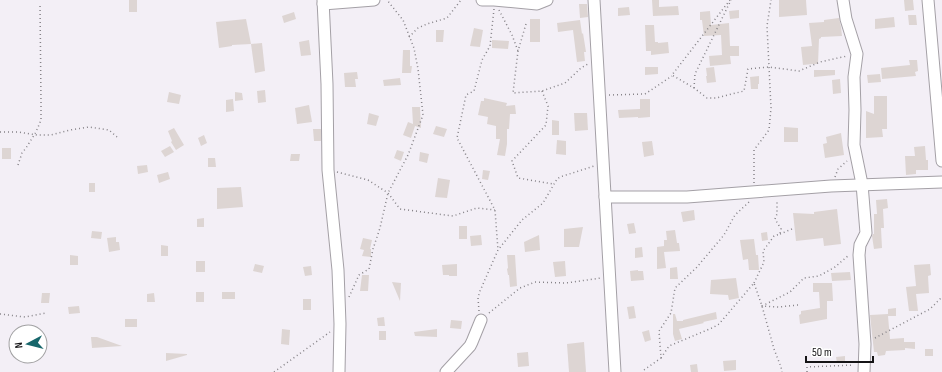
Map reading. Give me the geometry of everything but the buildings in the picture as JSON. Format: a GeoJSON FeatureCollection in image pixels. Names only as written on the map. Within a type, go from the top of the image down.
{"type":"FeatureCollection","features":[{"type":"Feature","properties":{"kind":"street"},"geometry":{"type":"LineString","coordinates":[[339,372],[340,324],[338,270],[328,170],[327,84],[323,2],[374,0]]}},
{"type":"Feature","properties":{"kind":"street"},"geometry":{"type":"LineString","coordinates":[[482,0],[537,4],[547,0]]}},
{"type":"Feature","properties":{"kind":"street"},"geometry":{"type":"LineString","coordinates":[[594,0],[615,372]]}},
{"type":"Feature","properties":{"kind":"street"},"geometry":{"type":"LineString","coordinates":[[843,0],[846,19],[857,54],[854,77],[854,145],[862,184],[866,233],[860,245],[859,255],[865,344],[864,368]]}},
{"type":"Feature","properties":{"kind":"street"},"geometry":{"type":"LineString","coordinates":[[928,0],[942,161]]}},
{"type":"Feature","properties":{"kind":"street"},"geometry":{"type":"LineString","coordinates":[[605,197],[687,197],[862,184],[942,182]]}},
{"type":"Feature","properties":{"kind":"street"},"geometry":{"type":"LineString","coordinates":[[446,372],[470,346],[481,320]]}},
{"type":"Feature","properties":{"kind":"path"},"geometry":{"type":"LineString","coordinates":[[349,298],[359,275],[369,269],[388,193],[408,155],[423,115],[414,48],[403,20],[387,0]]}},
{"type":"Feature","properties":{"kind":"path"},"geometry":{"type":"LineString","coordinates":[[409,36],[418,28],[447,18],[461,0]]}},
{"type":"Feature","properties":{"kind":"path"},"geometry":{"type":"LineString","coordinates":[[494,0],[512,35],[518,51]]}},
{"type":"Feature","properties":{"kind":"path"},"geometry":{"type":"LineString","coordinates":[[494,0],[490,46],[482,60],[474,91],[466,95],[457,138],[495,210],[498,250]]}},
{"type":"Feature","properties":{"kind":"path"},"geometry":{"type":"LineString","coordinates":[[599,95],[646,94],[672,75],[730,0]]}},
{"type":"Feature","properties":{"kind":"path"},"geometry":{"type":"LineString","coordinates":[[694,88],[695,74],[730,0]]}},
{"type":"Feature","properties":{"kind":"path"},"geometry":{"type":"LineString","coordinates":[[661,358],[659,331],[671,313],[676,288],[697,267],[724,235],[735,216],[757,192],[754,150],[769,130],[771,108],[767,26],[771,0]]}},
{"type":"Feature","properties":{"kind":"path"},"geometry":{"type":"LineString","coordinates":[[18,164],[22,153],[36,132],[40,120],[40,2]]}},
{"type":"Feature","properties":{"kind":"path"},"geometry":{"type":"LineString","coordinates":[[526,24],[518,51],[513,94],[542,91],[565,83],[581,68],[598,60]]}},
{"type":"Feature","properties":{"kind":"path"},"geometry":{"type":"LineString","coordinates":[[672,75],[694,88],[707,98],[716,98],[744,91],[748,69],[769,67],[798,71],[820,62],[857,54]]}},
{"type":"Feature","properties":{"kind":"path"},"geometry":{"type":"LineString","coordinates":[[542,91],[548,106],[546,125],[512,161],[518,178],[554,184]]}},
{"type":"Feature","properties":{"kind":"path"},"geometry":{"type":"LineString","coordinates":[[0,132],[51,135],[89,127],[109,130],[118,137]]}},
{"type":"Feature","properties":{"kind":"path"},"geometry":{"type":"LineString","coordinates":[[831,186],[838,169],[856,153]]}},
{"type":"Feature","properties":{"kind":"path"},"geometry":{"type":"LineString","coordinates":[[481,320],[478,298],[498,250],[522,220],[543,203],[557,179],[593,167],[603,158]]}},
{"type":"Feature","properties":{"kind":"path"},"geometry":{"type":"LineString","coordinates":[[328,170],[368,180],[388,193],[400,209],[453,216],[477,208],[495,210]]}},
{"type":"Feature","properties":{"kind":"path"},"geometry":{"type":"LineString","coordinates":[[778,190],[777,214],[775,219],[781,229],[780,234]]}},
{"type":"Feature","properties":{"kind":"path"},"geometry":{"type":"LineString","coordinates":[[644,370],[661,358],[669,346],[719,324],[754,283],[764,262],[763,250],[774,236],[792,229]]}},
{"type":"Feature","properties":{"kind":"path"},"geometry":{"type":"LineString","coordinates":[[762,306],[790,292],[804,278],[819,276],[835,267],[848,256],[859,255]]}},
{"type":"Feature","properties":{"kind":"path"},"geometry":{"type":"LineString","coordinates":[[481,320],[520,288],[535,282],[566,283],[609,277]]}},
{"type":"Feature","properties":{"kind":"path"},"geometry":{"type":"LineString","coordinates":[[754,283],[782,372]]}},
{"type":"Feature","properties":{"kind":"path"},"geometry":{"type":"LineString","coordinates":[[865,344],[930,309],[942,297]]}},
{"type":"Feature","properties":{"kind":"path"},"geometry":{"type":"LineString","coordinates":[[762,306],[779,307],[798,305]]}},
{"type":"Feature","properties":{"kind":"path"},"geometry":{"type":"LineString","coordinates":[[0,314],[25,317],[46,313]]}},
{"type":"Feature","properties":{"kind":"path"},"geometry":{"type":"LineString","coordinates":[[274,372],[317,343],[340,324]]}},
{"type":"Feature","properties":{"kind":"path"},"geometry":{"type":"LineString","coordinates":[[807,372],[807,367],[864,368]]}}]}
